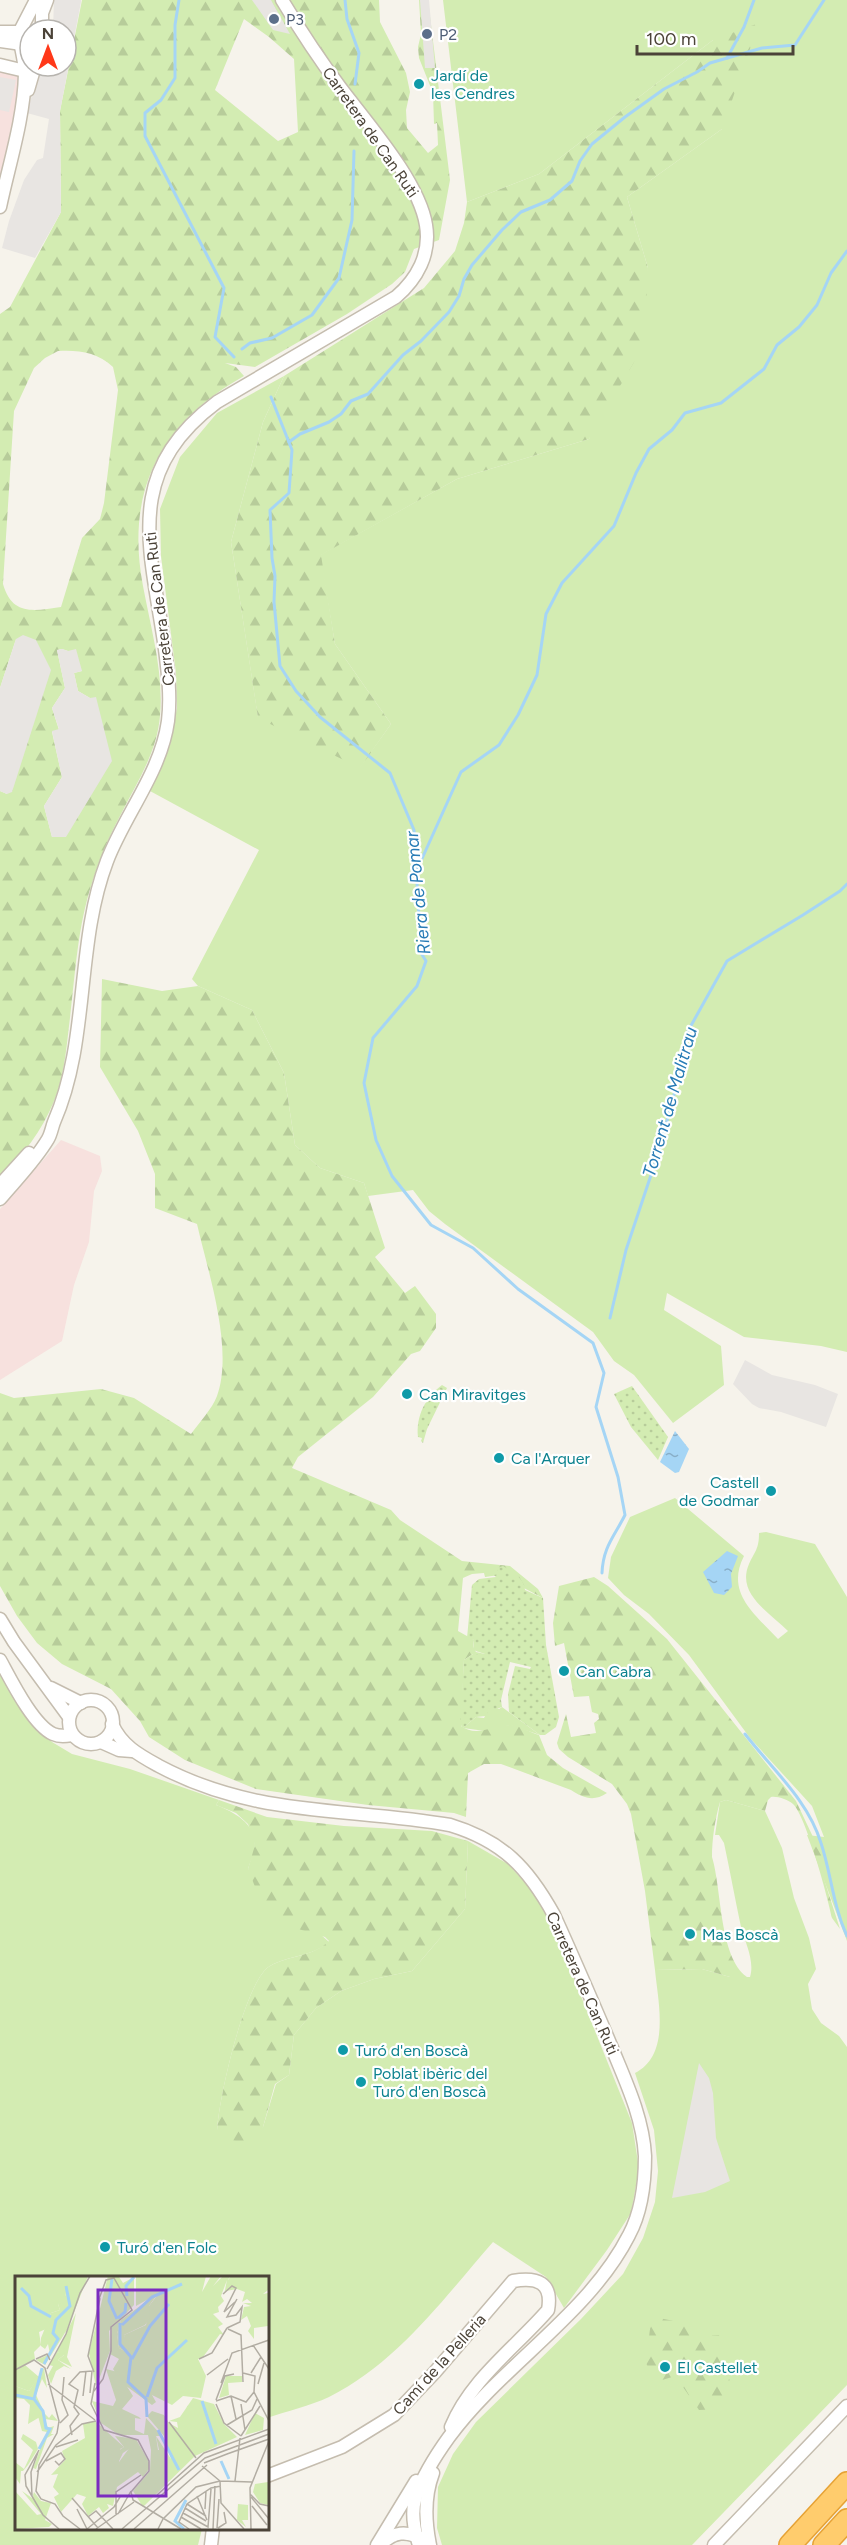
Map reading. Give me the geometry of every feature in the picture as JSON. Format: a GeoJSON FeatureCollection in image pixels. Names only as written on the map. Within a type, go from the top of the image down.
{"type":"FeatureCollection","features":[{"type":"Feature","properties":{"kind":"highway"},"geometry":{"type":"LineString","coordinates":[[790,2545],[847,2483]]}},
{"type":"Feature","properties":{"kind":"highway"},"geometry":{"type":"LineString","coordinates":[[824,2545],[847,2520]]}},
{"type":"Feature","properties":{"kind":"street"},"geometry":{"type":"LineString","coordinates":[[15,36],[36,0]]}},
{"type":"Feature","properties":{"kind":"street"},"geometry":{"type":"LineString","coordinates":[[42,18],[47,0]]}},
{"type":"Feature","properties":{"kind":"street","name":"Carretera de Can Ruti"},"geometry":{"type":"LineString","coordinates":[[0,1199],[49,1137],[63,1102],[73,1064],[92,916],[104,873],[118,837],[160,754],[168,721],[170,687],[148,538],[152,495],[163,462],[191,423],[217,402],[396,297],[415,278],[426,250],[426,226],[418,200],[397,164],[309,44],[282,0]]}},
{"type":"Feature","properties":{"kind":"street"},"geometry":{"type":"LineString","coordinates":[[0,65],[18,67]]}},
{"type":"Feature","properties":{"kind":"street"},"geometry":{"type":"LineString","coordinates":[[0,207],[28,78]]}},
{"type":"Feature","properties":{"kind":"street","name":"Carretera de Can Ruti"},"geometry":{"type":"LineString","coordinates":[[0,1185],[53,1125]]}},
{"type":"Feature","properties":{"kind":"street"},"geometry":{"type":"LineString","coordinates":[[0,1619],[69,1720],[72,1735],[84,1743],[101,1742],[110,1733],[112,1724],[109,1711],[103,1704],[92,1700],[73,1708],[69,1720],[57,1728],[42,1725]]}},
{"type":"Feature","properties":{"kind":"street"},"geometry":{"type":"LineString","coordinates":[[0,1660],[21,1696],[42,1725],[52,1734],[63,1737],[72,1735]]}},
{"type":"Feature","properties":{"kind":"street"},"geometry":{"type":"LineString","coordinates":[[47,1686],[81,1703]]}},
{"type":"Feature","properties":{"kind":"street","name":"Carretera de Can Ruti"},"geometry":{"type":"LineString","coordinates":[[112,1724],[132,1751]]}},
{"type":"Feature","properties":{"kind":"street","name":"Carretera de Can Ruti"},"geometry":{"type":"LineString","coordinates":[[101,1742],[119,1750],[132,1751],[190,1780],[224,1793],[270,1804],[328,1813],[429,1822],[468,1831],[502,1848],[524,1868],[542,1892],[559,1925],[636,2108],[645,2155],[640,2207],[631,2233],[617,2257],[598,2282],[494,2385],[429,2460],[379,2545]]}},
{"type":"Feature","properties":{"kind":"street","name":"Camí de la Pelleria"},"geometry":{"type":"LineString","coordinates":[[268,2476],[342,2447],[394,2415],[435,2372],[513,2281],[528,2278],[539,2282]]}},
{"type":"Feature","properties":{"kind":"street","name":"Carretera de Can Ruti"},"geometry":{"type":"LineString","coordinates":[[444,2444],[429,2468],[416,2497],[417,2540],[428,2545],[426,2519],[428,2492],[444,2444],[458,2412],[470,2393],[548,2310],[550,2298],[545,2287],[539,2282]]}},
{"type":"Feature","properties":{"kind":"street"},"geometry":{"type":"LineString","coordinates":[[714,2545],[847,2406]]}},
{"type":"Feature","properties":{"kind":"street"},"geometry":{"type":"LineString","coordinates":[[211,2545],[213,2530]]}},
{"type":"Feature","properties":{"kind":"street"},"geometry":{"type":"LineString","coordinates":[[379,2545],[391,2535],[402,2532],[417,2540]]}},
{"type":"Feature","properties":{"kind":"shaded area"},"geometry":{"type":"Polygon","coordinates":[[[54,0],[81,0],[78,18],[53,18],[54,0]]]}},
{"type":"Feature","properties":{"kind":"shaded area","name":"P3"},"geometry":{"type":"Polygon","coordinates":[[[252,0],[271,0],[290,34],[273,30],[252,0]]]}},
{"type":"Feature","properties":{"kind":"shaded area","name":"P2"},"geometry":{"type":"Polygon","coordinates":[[[420,0],[429,0],[435,68],[425,68],[420,0]]]}},
{"type":"Feature","properties":{"kind":"shaded area"},"geometry":{"type":"Polygon","coordinates":[[[0,72],[18,76],[22,83],[0,186],[0,72]]]}},
{"type":"Feature","properties":{"kind":"shaded area"},"geometry":{"type":"Polygon","coordinates":[[[0,77],[16,80],[9,112],[0,110],[0,77]]]}},
{"type":"Feature","properties":{"kind":"shaded area"},"geometry":{"type":"Polygon","coordinates":[[[37,78],[66,78],[60,111],[61,212],[35,258],[2,248],[24,180],[37,160],[43,158],[49,119],[27,113],[37,78]]]}},
{"type":"Feature","properties":{"kind":"shaded area"},"geometry":{"type":"Polygon","coordinates":[[[23,635],[36,640],[51,670],[12,792],[7,794],[0,791],[0,688],[16,639],[23,635]]]}},
{"type":"Feature","properties":{"kind":"shaded area"},"geometry":{"type":"Polygon","coordinates":[[[76,649],[82,671],[74,673],[78,691],[90,698],[96,697],[112,761],[66,837],[52,837],[44,806],[62,777],[52,731],[59,729],[52,708],[65,688],[57,650],[68,651],[76,649]]]}},
{"type":"Feature","properties":{"kind":"shaded area"},"geometry":{"type":"Polygon","coordinates":[[[61,1140],[100,1156],[102,1171],[94,1191],[89,1242],[74,1285],[62,1341],[0,1380],[0,1209],[61,1140]]]}},
{"type":"Feature","properties":{"kind":"shaded area"},"geometry":{"type":"Polygon","coordinates":[[[745,1360],[772,1375],[815,1385],[838,1394],[826,1427],[752,1404],[733,1384],[745,1360]]]}},
{"type":"Feature","properties":{"kind":"shaded area"},"geometry":{"type":"Polygon","coordinates":[[[699,2063],[709,2078],[713,2093],[716,2138],[730,2181],[705,2192],[672,2198],[699,2063]]]}},
{"type":"Feature","properties":{"kind":"green space"},"geometry":{"type":"Polygon","coordinates":[[[82,0],[379,0],[380,22],[406,73],[410,92],[406,110],[407,128],[428,153],[438,145],[437,123],[434,124],[433,93],[419,58],[418,47],[421,34],[419,0],[428,0],[450,180],[439,240],[414,249],[405,272],[392,284],[347,314],[255,367],[225,363],[236,367],[244,376],[190,415],[170,438],[155,463],[145,490],[139,520],[139,552],[160,684],[158,730],[145,768],[104,849],[87,900],[77,954],[64,1064],[57,1092],[38,1132],[0,1178],[0,791],[7,794],[16,639],[0,688],[0,314],[10,307],[61,212],[60,111],[67,78],[78,78],[78,20],[82,0]],[[244,19],[215,90],[278,141],[298,132],[294,59],[244,19]],[[58,351],[45,358],[34,368],[14,411],[3,584],[12,602],[25,609],[33,610],[61,607],[82,538],[100,519],[118,390],[113,367],[101,358],[80,352],[58,351]],[[57,650],[65,688],[52,708],[59,730],[52,732],[62,777],[44,806],[52,837],[90,698],[78,691],[74,673],[82,671],[68,651],[57,650]]]}},
{"type":"Feature","properties":{"kind":"green space"},"geometry":{"type":"Polygon","coordinates":[[[443,0],[847,0],[847,1352],[821,1346],[744,1337],[667,1293],[664,1310],[721,1346],[724,1385],[673,1423],[634,1375],[614,1361],[593,1332],[445,1224],[429,1211],[413,1190],[368,1196],[364,1183],[320,1168],[295,1145],[284,1073],[252,1010],[198,986],[192,979],[259,850],[150,791],[170,745],[177,708],[176,673],[161,556],[160,509],[180,457],[217,413],[284,376],[263,422],[231,542],[258,717],[360,767],[391,724],[335,644],[320,555],[457,479],[589,439],[648,268],[627,197],[722,129],[713,40],[539,174],[467,202],[443,0]]]}},
{"type":"Feature","properties":{"kind":"green space"},"geometry":{"type":"Polygon","coordinates":[[[759,23],[722,129],[627,197],[648,268],[644,345],[589,439],[457,479],[321,555],[335,644],[391,724],[360,768],[258,718],[231,542],[263,422],[284,376],[424,288],[455,251],[464,223],[467,202],[539,174],[713,40],[759,23]]]}},
{"type":"Feature","properties":{"kind":"green space"},"geometry":{"type":"Polygon","coordinates":[[[102,979],[162,991],[198,986],[252,1010],[284,1073],[295,1145],[320,1168],[364,1183],[385,1248],[375,1257],[405,1293],[415,1286],[436,1314],[436,1328],[420,1351],[411,1354],[373,1397],[298,1457],[292,1468],[391,1510],[400,1520],[462,1561],[510,1566],[538,1589],[543,1598],[499,1575],[485,1577],[484,1573],[472,1574],[463,1578],[458,1631],[474,1640],[473,1647],[476,1652],[485,1654],[473,1654],[464,1660],[461,1726],[480,1731],[512,1725],[539,1735],[547,1755],[563,1768],[607,1793],[593,1798],[584,1797],[501,1764],[484,1764],[468,1773],[466,1817],[454,1813],[368,1805],[256,1789],[185,1760],[149,1737],[140,1721],[111,1689],[62,1664],[37,1643],[17,1616],[0,1586],[0,1393],[14,1398],[101,1389],[134,1398],[191,1434],[215,1401],[221,1377],[223,1356],[221,1334],[213,1287],[197,1224],[155,1208],[155,1174],[138,1131],[100,1067],[102,979]]]}},
{"type":"Feature","properties":{"kind":"green space"},"geometry":{"type":"Polygon","coordinates":[[[442,1385],[447,1388],[427,1429],[423,1443],[422,1438],[418,1437],[420,1415],[426,1402],[442,1385]]]}},
{"type":"Feature","properties":{"kind":"green space"},"geometry":{"type":"Polygon","coordinates":[[[632,1386],[668,1437],[658,1460],[631,1427],[614,1394],[632,1386]]]}},
{"type":"Feature","properties":{"kind":"green space"},"geometry":{"type":"Polygon","coordinates":[[[675,1498],[744,1556],[739,1569],[740,1592],[752,1612],[778,1639],[788,1631],[756,1602],[747,1584],[746,1575],[757,1546],[759,1533],[766,1532],[815,1544],[847,1597],[847,1941],[807,1835],[824,1837],[812,1806],[750,1738],[689,1655],[649,1614],[624,1595],[608,1578],[611,1557],[630,1517],[675,1498]]]}},
{"type":"Feature","properties":{"kind":"green space"},"geometry":{"type":"Polygon","coordinates":[[[503,1566],[520,1579],[525,1590],[543,1598],[546,1645],[559,1717],[556,1727],[545,1735],[540,1735],[509,1712],[508,1694],[515,1666],[530,1669],[531,1667],[510,1662],[501,1700],[502,1707],[494,1710],[490,1707],[486,1716],[476,1717],[463,1728],[460,1724],[464,1660],[473,1654],[485,1654],[473,1650],[474,1640],[467,1638],[472,1585],[479,1579],[496,1577],[494,1575],[498,1574],[497,1568],[503,1566]]]}},
{"type":"Feature","properties":{"kind":"green space"},"geometry":{"type":"Polygon","coordinates":[[[594,1577],[608,1586],[667,1639],[796,1801],[822,1856],[824,1879],[840,1929],[832,1918],[810,1840],[793,1804],[777,1797],[771,1797],[765,1811],[726,1800],[720,1802],[718,1809],[712,1857],[726,1939],[738,1967],[747,1977],[730,1977],[702,1969],[655,1970],[645,1891],[631,1814],[627,1804],[612,1784],[568,1757],[559,1749],[557,1743],[566,1714],[571,1737],[596,1733],[594,1723],[599,1719],[598,1714],[592,1712],[589,1696],[574,1697],[564,1643],[555,1646],[553,1623],[559,1586],[594,1577]]]}},
{"type":"Feature","properties":{"kind":"green space"},"geometry":{"type":"Polygon","coordinates":[[[0,1674],[24,1713],[52,1742],[72,1754],[130,1769],[219,1800],[216,1805],[242,1819],[254,1837],[255,1848],[248,1869],[329,1942],[315,1951],[270,1966],[261,1976],[251,1994],[234,2044],[222,2097],[217,2134],[263,2127],[276,2084],[289,2075],[294,2035],[316,2008],[341,1991],[374,1979],[412,1971],[465,1909],[468,1841],[508,1864],[530,1888],[550,1919],[632,2123],[639,2169],[631,2213],[564,2308],[546,2277],[493,2242],[438,2307],[398,2348],[376,2366],[354,2383],[329,2397],[268,2418],[268,2276],[15,2276],[15,2530],[202,2530],[198,2545],[0,2545],[0,1674]]]}},
{"type":"Feature","properties":{"kind":"green space"},"geometry":{"type":"Polygon","coordinates":[[[490,1706],[499,1709],[502,1707],[540,1735],[510,1725],[485,1731],[463,1728],[476,1717],[484,1718],[490,1706]]]}},
{"type":"Feature","properties":{"kind":"green space"},"geometry":{"type":"Polygon","coordinates":[[[219,1800],[267,1817],[344,1826],[432,1831],[468,1841],[465,1909],[412,1971],[374,1979],[341,1991],[316,2008],[294,2035],[289,2075],[275,2084],[263,2127],[244,2142],[228,2140],[217,2134],[227,2071],[251,1994],[261,1976],[270,1966],[316,1950],[329,1941],[325,1937],[285,1925],[261,1902],[248,1869],[255,1845],[248,1824],[236,1813],[216,1805],[219,1800]]]}},
{"type":"Feature","properties":{"kind":"green space"},"geometry":{"type":"Polygon","coordinates":[[[726,1800],[765,1811],[782,1848],[794,1898],[809,1938],[816,1969],[808,1984],[812,2009],[821,2023],[839,2036],[847,2047],[847,2385],[692,2545],[442,2545],[437,2528],[438,2487],[453,2454],[476,2422],[581,2319],[623,2274],[643,2238],[655,2202],[658,2171],[654,2130],[635,2073],[646,2065],[654,2054],[658,2041],[660,2027],[655,1970],[702,1969],[730,1977],[750,1977],[750,1958],[741,1927],[724,1843],[719,1835],[715,1835],[720,1802],[726,1800]]]}},
{"type":"Feature","properties":{"kind":"green space"},"geometry":{"type":"Polygon","coordinates":[[[659,2318],[679,2322],[707,2336],[719,2335],[732,2391],[722,2403],[710,2409],[699,2410],[683,2387],[672,2377],[659,2381],[653,2379],[643,2356],[648,2344],[650,2328],[654,2320],[659,2318]]]}},
{"type":"Feature","properties":{"kind":"water"},"geometry":{"type":"Polygon","coordinates":[[[675,1431],[689,1449],[679,1472],[675,1473],[660,1462],[675,1431]]]}},
{"type":"Feature","properties":{"kind":"water"},"geometry":{"type":"Polygon","coordinates":[[[727,1551],[738,1556],[731,1574],[732,1587],[724,1595],[714,1593],[703,1572],[727,1551]]]}},
{"type":"Feature","properties":{"kind":"waterway"},"geometry":{"type":"LineString","coordinates":[[179,0],[175,25],[175,78],[161,100],[145,113],[145,136],[224,288],[215,337],[234,357]]}},
{"type":"Feature","properties":{"kind":"waterway"},"geometry":{"type":"LineString","coordinates":[[345,0],[347,19],[359,53],[355,84]]}},
{"type":"Feature","properties":{"kind":"waterway"},"geometry":{"type":"LineString","coordinates":[[727,58],[744,27],[754,0]]}},
{"type":"Feature","properties":{"kind":"waterway"},"geometry":{"type":"LineString","coordinates":[[289,442],[300,434],[329,422],[341,414],[351,401],[368,394],[403,355],[421,341],[449,312],[459,296],[464,279],[472,265],[502,230],[521,212],[550,200],[572,181],[580,161],[592,144],[664,89],[710,63],[762,48],[795,45],[824,0]]}},
{"type":"Feature","properties":{"kind":"waterway"},"geometry":{"type":"LineString","coordinates":[[242,349],[250,343],[272,338],[312,315],[339,278],[352,220],[354,151]]}},
{"type":"Feature","properties":{"kind":"waterway"},"geometry":{"type":"LineString","coordinates":[[416,872],[461,772],[499,745],[518,715],[537,675],[546,614],[562,583],[614,526],[636,473],[649,449],[672,430],[685,413],[721,403],[764,369],[777,345],[799,327],[817,305],[831,273],[847,251]]}},
{"type":"Feature","properties":{"kind":"waterway","name":"Riera de Pomar"},"geometry":{"type":"LineString","coordinates":[[271,397],[292,450],[289,493],[270,510],[275,576],[274,602],[280,666],[296,691],[320,717],[390,773],[414,830],[421,953],[426,961],[417,986],[373,1038],[364,1083],[376,1140],[392,1176],[431,1225],[473,1248],[518,1289],[593,1343],[604,1373],[596,1407],[618,1477],[625,1515],[607,1549],[602,1573]]}},
{"type":"Feature","properties":{"kind":"waterway","name":"Torrent de Malitrau"},"geometry":{"type":"LineString","coordinates":[[610,1318],[626,1250],[658,1154],[688,1031],[727,961],[803,915],[847,884]]}},
{"type":"Feature","properties":{"kind":"waterway","name":"Riera de Pomar"},"geometry":{"type":"LineString","coordinates":[[745,1734],[798,1799],[815,1827],[838,1913],[847,1936]]}},
{"type":"Feature","properties":{"kind":"place","name":"P3"},"geometry":{"type":"Point","coordinates":[274,19]}},
{"type":"Feature","properties":{"kind":"place","name":"P2"},"geometry":{"type":"Point","coordinates":[427,34]}},
{"type":"Feature","properties":{"kind":"place","name":"Jardí de les Cendres"},"geometry":{"type":"Point","coordinates":[419,84]}},
{"type":"Feature","properties":{"kind":"place","name":"Can Miravitges"},"geometry":{"type":"Point","coordinates":[407,1394]}},
{"type":"Feature","properties":{"kind":"place","name":"Ca l'Arquer"},"geometry":{"type":"Point","coordinates":[499,1458]}},
{"type":"Feature","properties":{"kind":"place","name":"Castell de Godmar"},"geometry":{"type":"Point","coordinates":[771,1491]}},
{"type":"Feature","properties":{"kind":"place","name":"Can Cabra"},"geometry":{"type":"Point","coordinates":[564,1671]}},
{"type":"Feature","properties":{"kind":"place","name":"Mas Boscà"},"geometry":{"type":"Point","coordinates":[690,1934]}},
{"type":"Feature","properties":{"kind":"place","name":"Turó d'en Boscà"},"geometry":{"type":"Point","coordinates":[343,2050]}},
{"type":"Feature","properties":{"kind":"place","name":"Poblat ibèric del Turó d'en Boscà"},"geometry":{"type":"Point","coordinates":[361,2082]}},
{"type":"Feature","properties":{"kind":"place","name":"Turó d'en Folc"},"geometry":{"type":"Point","coordinates":[105,2247]}},
{"type":"Feature","properties":{"kind":"place","name":"El Castellet"},"geometry":{"type":"Point","coordinates":[665,2367]}}]}
